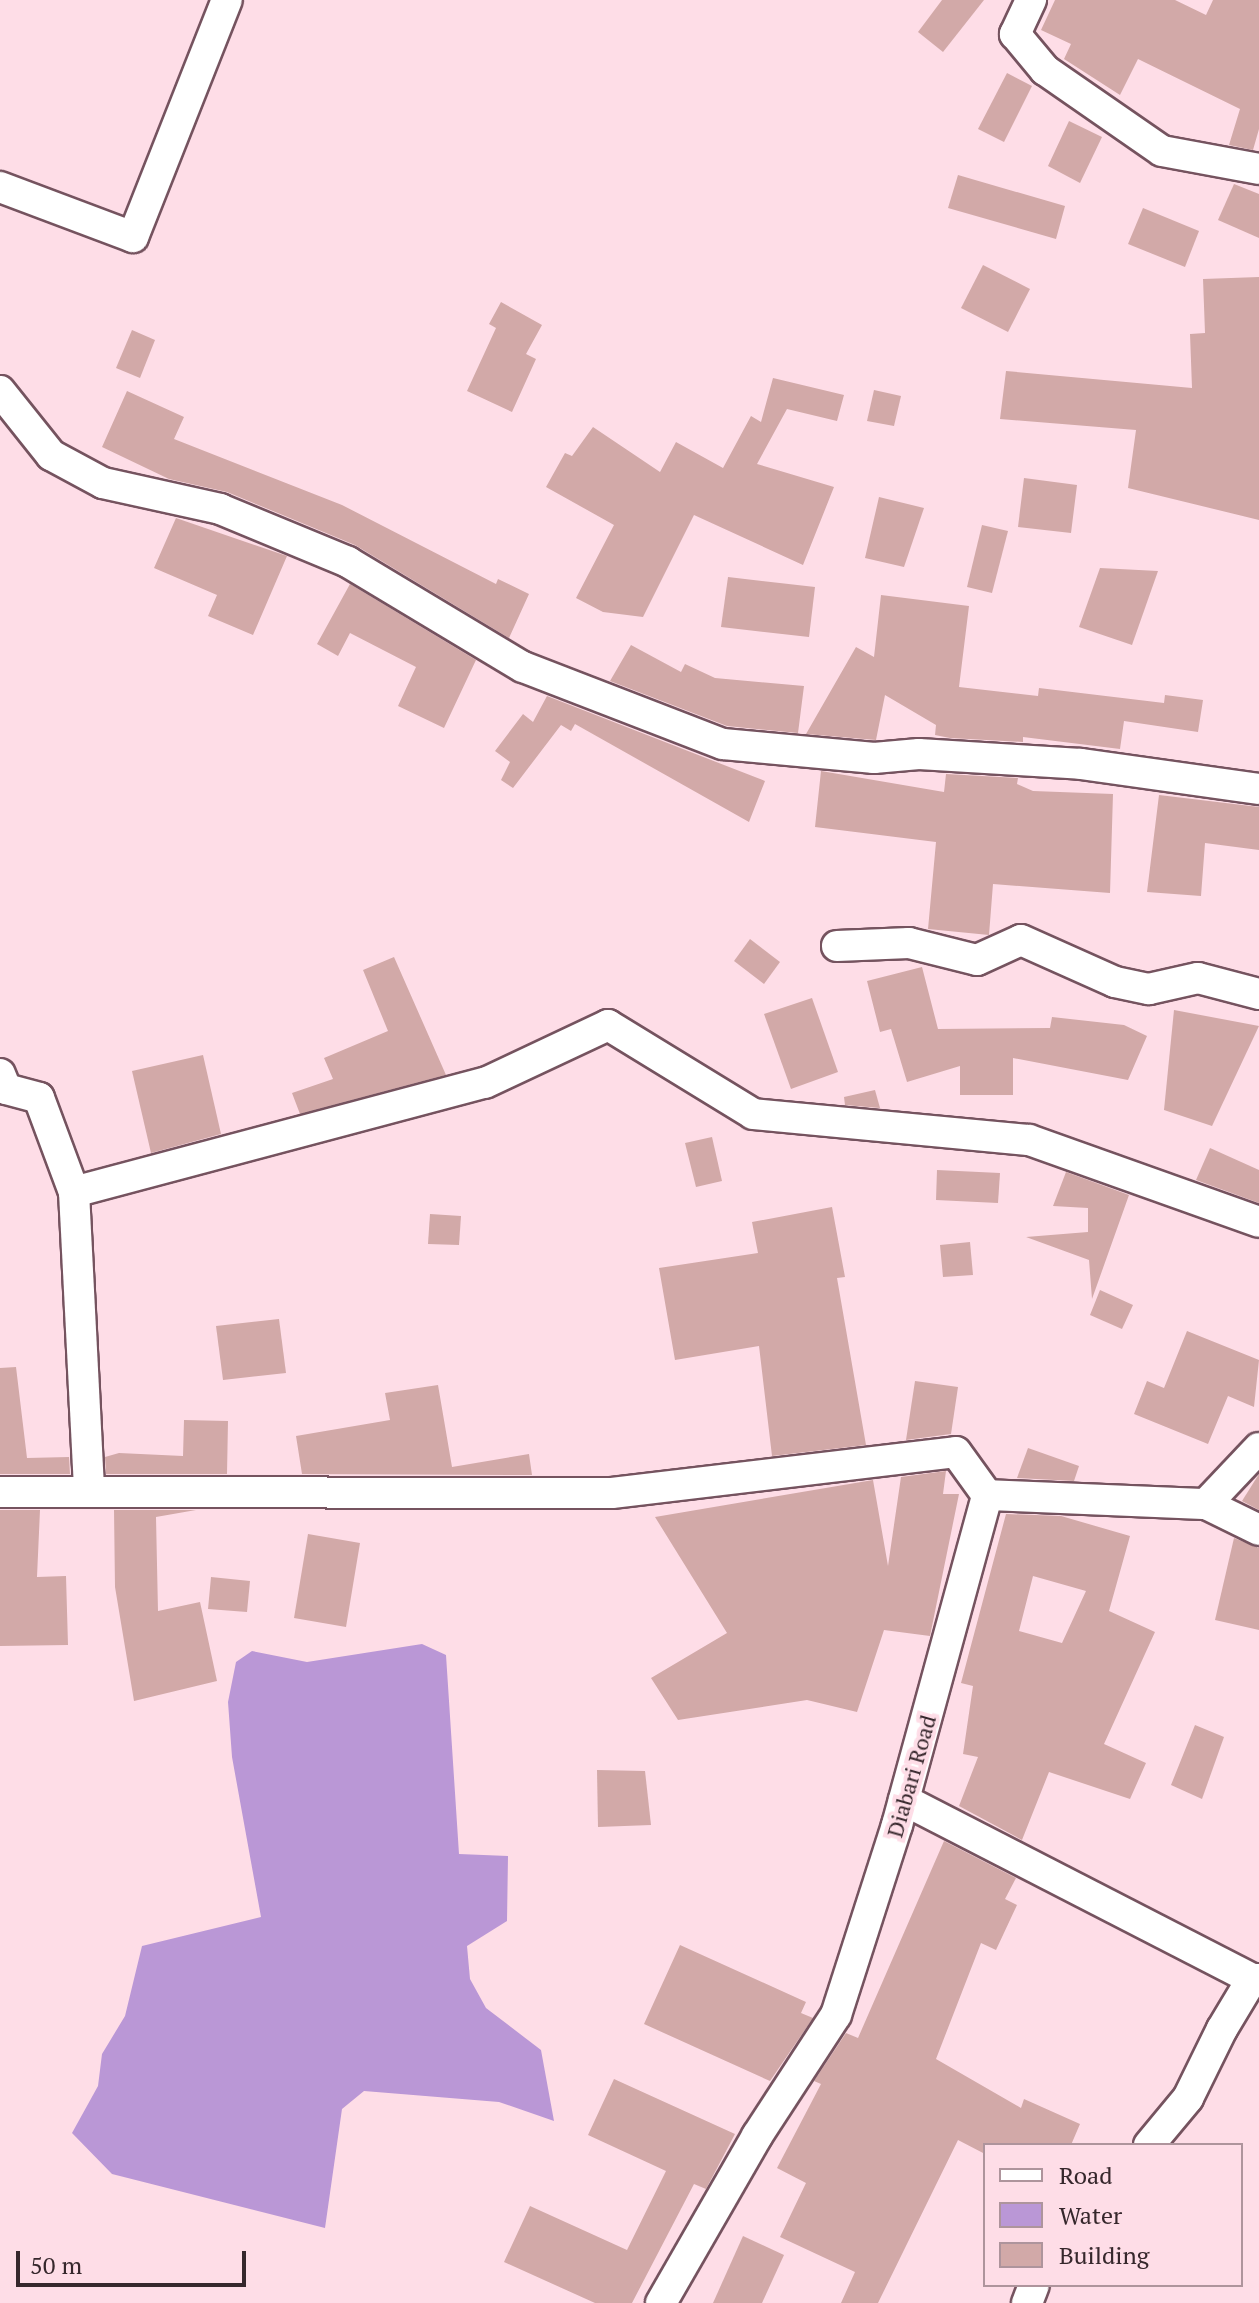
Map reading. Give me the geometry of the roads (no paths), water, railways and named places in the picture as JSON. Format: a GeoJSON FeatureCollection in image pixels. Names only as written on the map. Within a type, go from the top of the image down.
{"type":"FeatureCollection","features":[{"type":"Feature","properties":{"kind":"street"},"geometry":{"type":"LineString","coordinates":[[0,187],[133,237],[227,0]]}},
{"type":"Feature","properties":{"kind":"street"},"geometry":{"type":"LineString","coordinates":[[1031,0],[1015,34],[1045,70],[1162,151],[1259,169]]}},
{"type":"Feature","properties":{"kind":"street"},"geometry":{"type":"LineString","coordinates":[[0,391],[51,455],[103,483],[220,509],[348,562],[523,667],[723,744],[874,758],[919,754],[1081,764],[1259,789]]}},
{"type":"Feature","properties":{"kind":"street"},"geometry":{"type":"LineString","coordinates":[[837,946],[909,943],[977,960],[1021,940],[1115,982],[1149,989],[1198,978],[1259,994]]}},
{"type":"Feature","properties":{"kind":"street"},"geometry":{"type":"LineString","coordinates":[[74,1192],[485,1083],[608,1025],[753,1114],[1029,1140],[1259,1222]]}},
{"type":"Feature","properties":{"kind":"street"},"geometry":{"type":"LineString","coordinates":[[0,1074],[6,1089],[39,1098],[74,1192],[89,1491]]}},
{"type":"Feature","properties":{"kind":"street"},"geometry":{"type":"LineString","coordinates":[[1206,1504],[1259,1448]]}},
{"type":"Feature","properties":{"kind":"street"},"geometry":{"type":"LineString","coordinates":[[0,1492],[612,1493],[956,1452],[987,1495],[1206,1504],[1259,1530]]}},
{"type":"Feature","properties":{"kind":"street","name":"Diabari Road"},"geometry":{"type":"LineString","coordinates":[[661,2303],[757,2136],[836,2015],[904,1800],[987,1495]]}},
{"type":"Feature","properties":{"kind":"street"},"geometry":{"type":"LineString","coordinates":[[904,1800],[1255,1979],[1188,2098],[1151,2143]]}},
{"type":"Feature","properties":{"kind":"water"},"geometry":{"type":"Polygon","coordinates":[[[422,1644],[446,1655],[459,1854],[508,1856],[507,1921],[467,1946],[470,1979],[486,2008],[541,2050],[554,2121],[499,2102],[364,2091],[342,2109],[325,2228],[112,2174],[72,2133],[98,2086],[102,2054],[125,2016],[142,1946],[261,1917],[232,1757],[228,1702],[236,1662],[252,1651],[307,1662],[422,1644]]]}}]}
